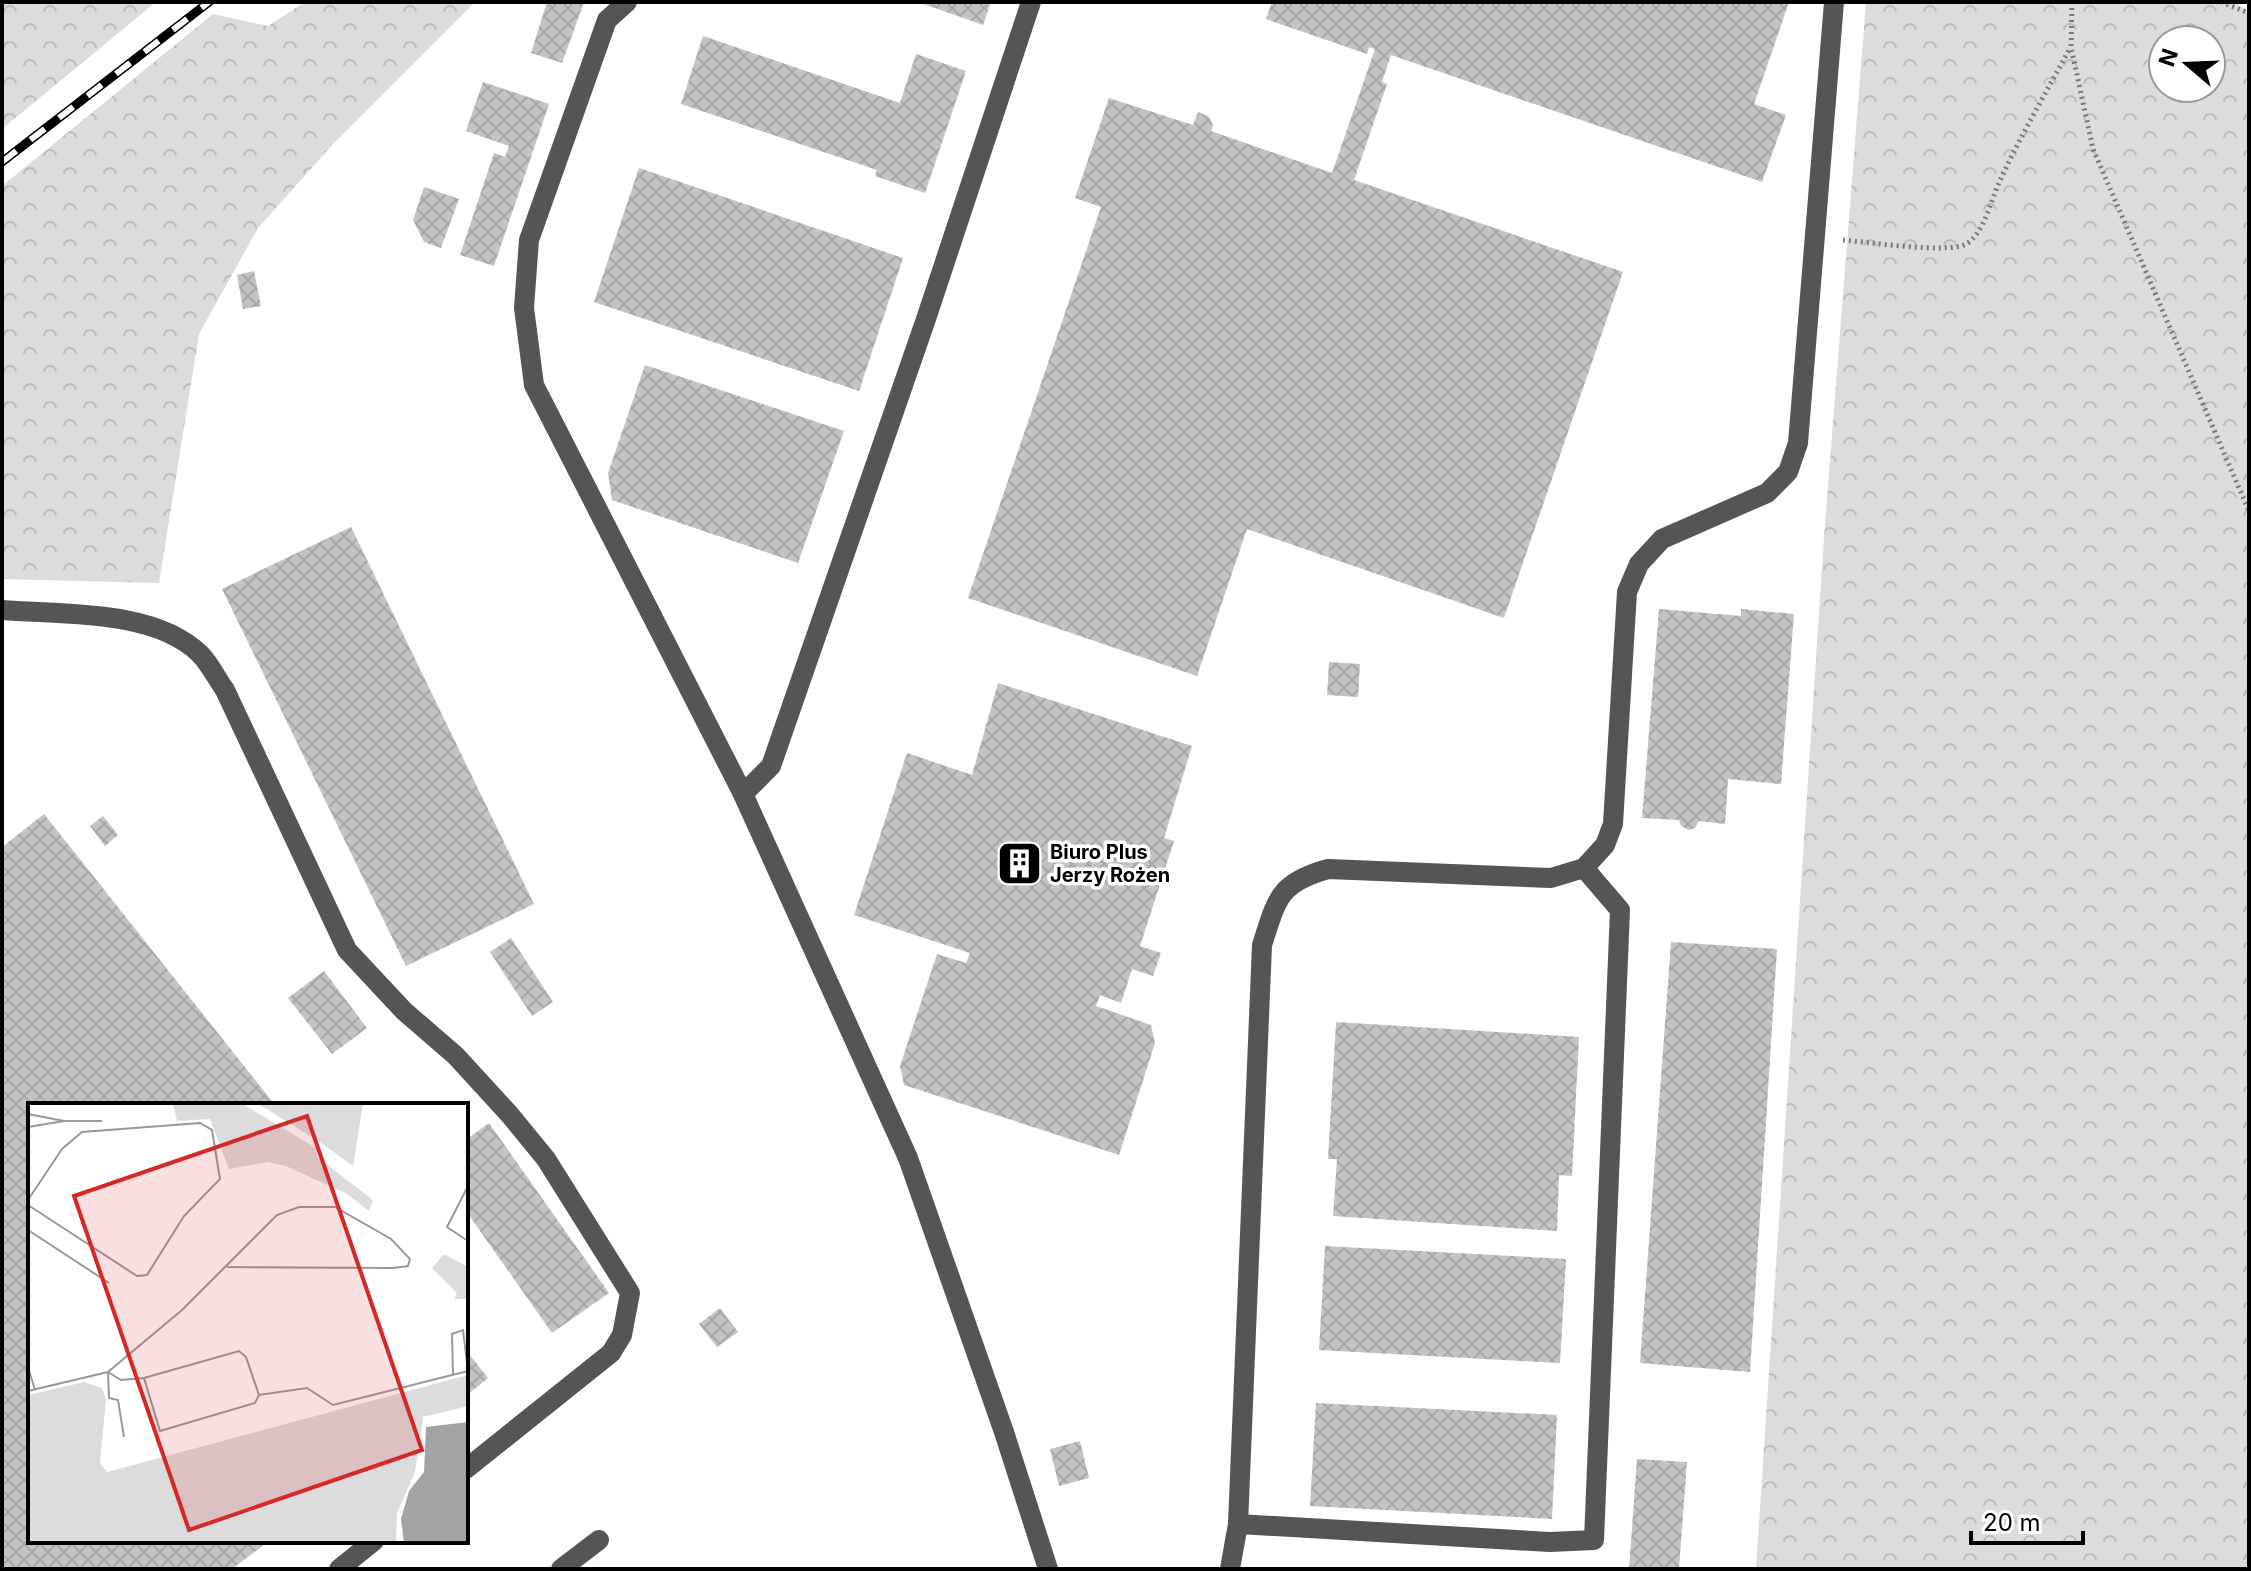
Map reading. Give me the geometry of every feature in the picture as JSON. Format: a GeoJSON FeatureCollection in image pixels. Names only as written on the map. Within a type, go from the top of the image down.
{"type":"FeatureCollection","features":[{"type":"Feature","properties":{"kind":"lane"},"geometry":{"type":"LineString","coordinates":[[627,2],[607,20],[529,240],[524,308],[534,385],[743,794],[908,1158],[1004,1432],[1048,1569]]}},
{"type":"Feature","properties":{"kind":"lane"},"geometry":{"type":"LineString","coordinates":[[743,794],[771,766],[926,319],[1031,2]]}},
{"type":"Feature","properties":{"kind":"lane"},"geometry":{"type":"LineString","coordinates":[[1230,1569],[1238,1524],[1262,945],[1276,901],[1300,877],[1328,869],[1551,878],[1584,868],[1605,845],[1613,824],[1627,592],[1639,564],[1662,539],[1767,493],[1788,472],[1798,443],[1834,2]]}},
{"type":"Feature","properties":{"kind":"lane"},"geometry":{"type":"LineString","coordinates":[[2,610],[133,620],[181,639],[201,655],[225,690],[347,950],[404,1011],[456,1056],[519,1126],[546,1159],[630,1293],[622,1335],[611,1353],[468,1467]]}},
{"type":"Feature","properties":{"kind":"lane"},"geometry":{"type":"LineString","coordinates":[[1238,1524],[1550,1542],[1594,1540],[1620,910],[1584,868]]}},
{"type":"Feature","properties":{"kind":"lane"},"geometry":{"type":"LineString","coordinates":[[561,1569],[599,1540]]}},
{"type":"Feature","properties":{"kind":"lane"},"geometry":{"type":"LineString","coordinates":[[339,1569],[372,1543]]}},
{"type":"Feature","properties":{"kind":"path"},"geometry":{"type":"LineString","coordinates":[[2072,2],[2071,47],[2093,149],[2249,511]]}},
{"type":"Feature","properties":{"kind":"path"},"geometry":{"type":"LineString","coordinates":[[2221,2],[2249,13]]}},
{"type":"Feature","properties":{"kind":"path"},"geometry":{"type":"LineString","coordinates":[[1816,238],[1941,248],[1966,244],[1988,213],[1998,185],[2071,47]]}},
{"type":"Feature","properties":{"kind":"green space"},"geometry":{"type":"Polygon","coordinates":[[[2,2],[156,2],[2,129],[2,2]]]}},
{"type":"Feature","properties":{"kind":"green space"},"geometry":{"type":"Polygon","coordinates":[[[305,2],[475,2],[334,143],[258,228],[199,334],[159,583],[2,579],[2,186],[213,14],[268,26],[305,2]]]}},
{"type":"Feature","properties":{"kind":"green space"},"geometry":{"type":"Polygon","coordinates":[[[1866,2],[2233,2],[2249,12],[2249,1569],[1756,1569],[1824,537],[1866,2]]]}},
{"type":"Feature","properties":{"kind":"building"},"geometry":{"type":"Polygon","coordinates":[[[547,2],[584,2],[562,63],[531,53],[547,2]]]}},
{"type":"Feature","properties":{"kind":"building"},"geometry":{"type":"Polygon","coordinates":[[[918,2],[991,2],[983,25],[918,2]]]}},
{"type":"Feature","properties":{"kind":"building"},"geometry":{"type":"Polygon","coordinates":[[[1272,2],[1789,2],[1754,104],[1786,115],[1762,182],[1391,55],[1382,82],[1387,84],[1354,180],[1623,272],[1504,618],[1247,529],[1197,676],[968,598],[1101,207],[1075,198],[1109,98],[1193,125],[1198,112],[1208,116],[1213,125],[1211,131],[1332,173],[1375,49],[1369,47],[1367,54],[1266,19],[1272,2]]]}},
{"type":"Feature","properties":{"kind":"building"},"geometry":{"type":"Polygon","coordinates":[[[703,36],[900,103],[916,54],[966,71],[925,193],[875,176],[877,170],[681,104],[703,36]]]}},
{"type":"Feature","properties":{"kind":"building"},"geometry":{"type":"Polygon","coordinates":[[[483,82],[549,104],[494,266],[460,255],[494,153],[505,157],[509,146],[466,131],[483,82]]]}},
{"type":"Feature","properties":{"kind":"building"},"geometry":{"type":"Polygon","coordinates":[[[639,168],[903,258],[859,391],[594,302],[639,168]]]}},
{"type":"Feature","properties":{"kind":"building"},"geometry":{"type":"Polygon","coordinates":[[[424,187],[459,199],[441,248],[424,242],[413,220],[424,187]]]}},
{"type":"Feature","properties":{"kind":"building"},"geometry":{"type":"Polygon","coordinates":[[[254,271],[261,306],[243,309],[237,275],[254,271]]]}},
{"type":"Feature","properties":{"kind":"building"},"geometry":{"type":"Polygon","coordinates":[[[645,365],[844,431],[798,563],[612,500],[608,473],[645,365]]]}},
{"type":"Feature","properties":{"kind":"building"},"geometry":{"type":"Polygon","coordinates":[[[351,527],[534,904],[406,966],[222,589],[351,527]]]}},
{"type":"Feature","properties":{"kind":"building"},"geometry":{"type":"Polygon","coordinates":[[[1659,609],[1741,616],[1741,609],[1794,614],[1781,784],[1728,779],[1725,824],[1699,821],[1695,828],[1689,830],[1681,826],[1679,820],[1642,818],[1659,609]]]}},
{"type":"Feature","properties":{"kind":"building"},"geometry":{"type":"Polygon","coordinates":[[[1329,662],[1360,664],[1358,697],[1327,695],[1329,662]]]}},
{"type":"Feature","properties":{"kind":"building"},"geometry":{"type":"Polygon","coordinates":[[[998,683],[1192,746],[1164,838],[1174,841],[1140,946],[1161,953],[1153,976],[1132,969],[1121,1003],[1100,995],[1096,1006],[1151,1025],[1155,1043],[1119,1155],[904,1085],[900,1066],[937,954],[966,963],[970,953],[854,915],[907,753],[972,775],[998,683]]]}},
{"type":"Feature","properties":{"kind":"building"},"geometry":{"type":"Polygon","coordinates":[[[44,814],[273,1103],[28,1103],[28,1543],[266,1543],[232,1569],[2,1569],[2,847],[44,814]]]}},
{"type":"Feature","properties":{"kind":"building"},"geometry":{"type":"Polygon","coordinates":[[[103,816],[118,835],[105,846],[90,826],[103,816]]]}},
{"type":"Feature","properties":{"kind":"building"},"geometry":{"type":"Polygon","coordinates":[[[511,938],[553,1002],[532,1016],[490,952],[511,938]]]}},
{"type":"Feature","properties":{"kind":"building"},"geometry":{"type":"Polygon","coordinates":[[[1671,942],[1777,949],[1750,1372],[1640,1363],[1671,942]]]}},
{"type":"Feature","properties":{"kind":"building"},"geometry":{"type":"Polygon","coordinates":[[[324,971],[367,1028],[332,1054],[288,998],[324,971]]]}},
{"type":"Feature","properties":{"kind":"building"},"geometry":{"type":"Polygon","coordinates":[[[1336,1022],[1579,1037],[1572,1176],[1559,1175],[1557,1231],[1333,1216],[1337,1159],[1328,1159],[1336,1022]]]}},
{"type":"Feature","properties":{"kind":"building"},"geometry":{"type":"Polygon","coordinates":[[[489,1123],[609,1293],[552,1333],[468,1214],[468,1139],[489,1123]]]}},
{"type":"Feature","properties":{"kind":"building"},"geometry":{"type":"Polygon","coordinates":[[[1325,1246],[1566,1259],[1560,1363],[1319,1350],[1325,1246]]]}},
{"type":"Feature","properties":{"kind":"building"},"geometry":{"type":"Polygon","coordinates":[[[720,1308],[738,1332],[717,1347],[699,1324],[720,1308]]]}},
{"type":"Feature","properties":{"kind":"building"},"geometry":{"type":"Polygon","coordinates":[[[468,1353],[488,1378],[468,1394],[468,1353]]]}},
{"type":"Feature","properties":{"kind":"building"},"geometry":{"type":"Polygon","coordinates":[[[1316,1403],[1557,1415],[1552,1519],[1310,1506],[1316,1403]]]}},
{"type":"Feature","properties":{"kind":"building"},"geometry":{"type":"Polygon","coordinates":[[[1080,1441],[1089,1478],[1059,1486],[1050,1449],[1080,1441]]]}},
{"type":"Feature","properties":{"kind":"building"},"geometry":{"type":"Polygon","coordinates":[[[1637,1459],[1687,1462],[1679,1569],[1629,1569],[1637,1459]]]}},
{"type":"Feature","properties":{"kind":"railway"},"geometry":{"type":"LineString","coordinates":[[2,162],[209,2]]}},
{"type":"Feature","properties":{"kind":"place","name":"Biuro Plus Jerzy Rożen"},"geometry":{"type":"Point","coordinates":[1019,863]}}]}
